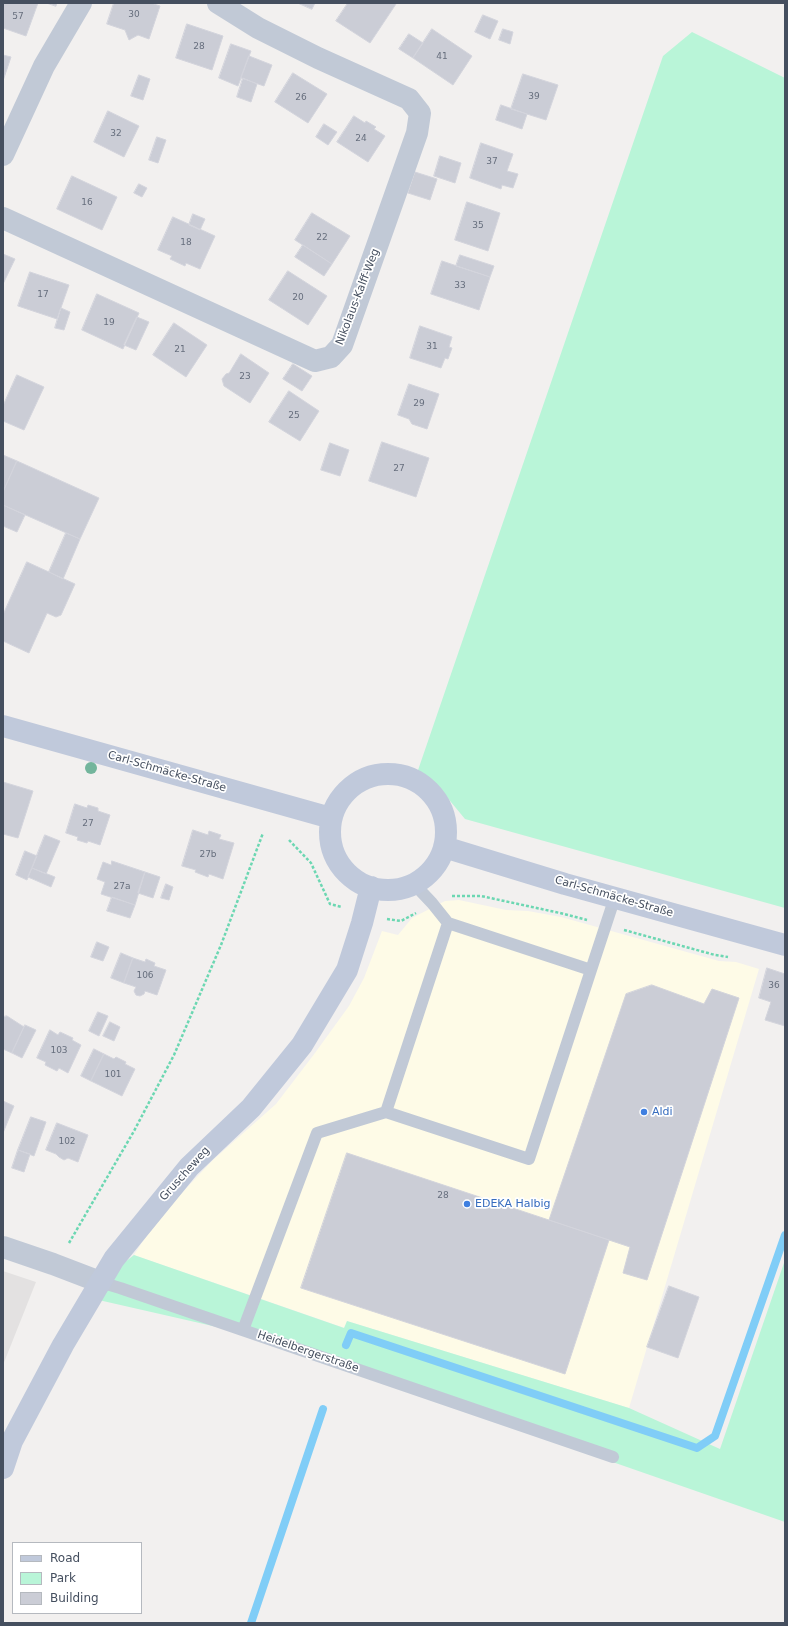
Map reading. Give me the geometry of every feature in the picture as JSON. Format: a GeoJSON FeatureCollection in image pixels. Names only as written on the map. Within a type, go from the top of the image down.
{"type":"FeatureCollection","features":[{"type":"Feature","properties":{"kind":"street"},"geometry":{"type":"LineString","coordinates":[[3,155],[44,66],[81,3]]}},
{"type":"Feature","properties":{"kind":"street","name":"Nikolaus-Kalff-Weg"},"geometry":{"type":"LineString","coordinates":[[3,218],[315,361],[331,357],[342,346],[417,133],[420,113],[409,99],[304,51],[258,28],[218,3]]}},
{"type":"Feature","properties":{"kind":"street","name":"Carl-Schmäcke-Straße"},"geometry":{"type":"LineString","coordinates":[[3,726],[331,818]]}},
{"type":"Feature","properties":{"kind":"street"},"geometry":{"type":"LineString","coordinates":[[379,774],[396,774],[413,779],[422,785],[438,802],[444,818],[446,837],[444,847],[441,856],[431,871],[414,884],[398,890],[378,890],[360,883],[345,871],[334,856],[330,837],[331,818],[338,802],[349,788],[363,779],[379,774]]}},
{"type":"Feature","properties":{"kind":"street","name":"Carl-Schmäcke-Straße"},"geometry":{"type":"LineString","coordinates":[[444,847],[785,945]]}},
{"type":"Feature","properties":{"kind":"street","name":"Gruscheweg"},"geometry":{"type":"LineString","coordinates":[[3,1468],[12,1441],[63,1345],[114,1260],[189,1167],[251,1108],[302,1045],[347,970],[371,887]]}},
{"type":"Feature","properties":{"kind":"street","name":"Heidelbergerstraße"},"geometry":{"type":"LineString","coordinates":[[3,1247],[100,1282]]}},
{"type":"Feature","properties":{"kind":"lane"},"geometry":{"type":"LineString","coordinates":[[414,884],[448,923],[591,970]]}},
{"type":"Feature","properties":{"kind":"lane"},"geometry":{"type":"LineString","coordinates":[[243,1330],[317,1133],[386,1112],[529,1159],[615,897]]}},
{"type":"Feature","properties":{"kind":"lane"},"geometry":{"type":"LineString","coordinates":[[386,1112],[448,923]]}},
{"type":"Feature","properties":{"kind":"lane","name":"Heidelbergerstraße"},"geometry":{"type":"LineString","coordinates":[[100,1282],[128,1290],[613,1457]]}},
{"type":"Feature","properties":{"kind":"path"},"geometry":{"type":"LineString","coordinates":[[67,1246],[134,1130],[174,1055],[221,945],[263,832]]}},
{"type":"Feature","properties":{"kind":"path"},"geometry":{"type":"LineString","coordinates":[[289,840],[310,863],[330,904],[364,914],[401,921],[447,896],[481,896],[560,913],[715,955],[730,957]]}},
{"type":"Feature","properties":{"kind":"shaded area"},"geometry":{"type":"Polygon","coordinates":[[[459,900],[506,910],[528,911],[561,917],[719,961],[736,962],[759,969],[629,1408],[347,1321],[345,1328],[134,1255],[145,1238],[179,1196],[213,1160],[276,1104],[349,1006],[364,978],[382,931],[398,935],[412,918],[445,901],[459,900]]]}},
{"type":"Feature","properties":{"kind":"shaded area"},"geometry":{"type":"Polygon","coordinates":[[[3,1271],[36,1282],[3,1365],[3,1271]]]}},
{"type":"Feature","properties":{"kind":"green space"},"geometry":{"type":"Polygon","coordinates":[[[692,32],[785,78],[785,908],[465,819],[441,790],[416,776],[663,56],[692,32]]]}},
{"type":"Feature","properties":{"kind":"green space"},"geometry":{"type":"Polygon","coordinates":[[[134,1255],[344,1328],[347,1321],[629,1408],[720,1449],[785,1260],[785,1522],[239,1332],[81,1296],[134,1255]]]}},
{"type":"Feature","properties":{"kind":"building"},"geometry":{"type":"Polygon","coordinates":[[[4,3],[38,3],[26,36],[3,28],[4,3]]]}},
{"type":"Feature","properties":{"kind":"building"},"geometry":{"type":"Polygon","coordinates":[[[47,3],[57,3],[56,6],[47,3]]]}},
{"type":"Feature","properties":{"kind":"building"},"geometry":{"type":"Polygon","coordinates":[[[114,3],[151,3],[160,6],[149,39],[138,35],[129,40],[125,30],[107,24],[114,3]]]}},
{"type":"Feature","properties":{"kind":"building"},"geometry":{"type":"Polygon","coordinates":[[[298,3],[315,3],[312,9],[298,3]]]}},
{"type":"Feature","properties":{"kind":"building"},"geometry":{"type":"Polygon","coordinates":[[[348,3],[396,4],[370,43],[336,21],[348,3]]]}},
{"type":"Feature","properties":{"kind":"building"},"geometry":{"type":"Polygon","coordinates":[[[483,15],[498,21],[490,39],[475,32],[483,15]]]}},
{"type":"Feature","properties":{"kind":"building"},"geometry":{"type":"Polygon","coordinates":[[[187,24],[223,36],[212,70],[176,58],[187,24]]]}},
{"type":"Feature","properties":{"kind":"building"},"geometry":{"type":"Polygon","coordinates":[[[432,29],[472,56],[453,85],[413,58],[432,29]]]}},
{"type":"Feature","properties":{"kind":"building"},"geometry":{"type":"Polygon","coordinates":[[[503,29],[513,32],[510,44],[499,40],[503,29]]]}},
{"type":"Feature","properties":{"kind":"building"},"geometry":{"type":"Polygon","coordinates":[[[409,34],[423,43],[413,58],[399,49],[409,34]]]}},
{"type":"Feature","properties":{"kind":"building"},"geometry":{"type":"Polygon","coordinates":[[[231,44],[251,51],[238,86],[219,78],[231,44]]]}},
{"type":"Feature","properties":{"kind":"building"},"geometry":{"type":"Polygon","coordinates":[[[3,55],[11,57],[3,81],[3,55]]]}},
{"type":"Feature","properties":{"kind":"building"},"geometry":{"type":"Polygon","coordinates":[[[249,56],[272,65],[264,86],[241,78],[249,56]]]}},
{"type":"Feature","properties":{"kind":"building"},"geometry":{"type":"Polygon","coordinates":[[[293,73],[327,94],[308,123],[275,102],[293,73]]]}},
{"type":"Feature","properties":{"kind":"building"},"geometry":{"type":"Polygon","coordinates":[[[523,74],[558,85],[546,120],[511,109],[523,74]]]}},
{"type":"Feature","properties":{"kind":"building"},"geometry":{"type":"Polygon","coordinates":[[[139,75],[150,79],[143,100],[131,96],[139,75]]]}},
{"type":"Feature","properties":{"kind":"building"},"geometry":{"type":"Polygon","coordinates":[[[243,78],[257,84],[251,102],[237,97],[243,78]]]}},
{"type":"Feature","properties":{"kind":"building"},"geometry":{"type":"Polygon","coordinates":[[[501,105],[527,114],[522,129],[496,120],[501,105]]]}},
{"type":"Feature","properties":{"kind":"building"},"geometry":{"type":"Polygon","coordinates":[[[108,111],[139,126],[124,157],[94,142],[108,111]]]}},
{"type":"Feature","properties":{"kind":"building"},"geometry":{"type":"Polygon","coordinates":[[[354,116],[365,123],[366,121],[376,127],[374,129],[385,136],[368,162],[337,142],[354,116]]]}},
{"type":"Feature","properties":{"kind":"building"},"geometry":{"type":"Polygon","coordinates":[[[324,124],[337,132],[328,145],[316,137],[324,124]]]}},
{"type":"Feature","properties":{"kind":"building"},"geometry":{"type":"Polygon","coordinates":[[[157,137],[166,140],[158,163],[149,160],[157,137]]]}},
{"type":"Feature","properties":{"kind":"building"},"geometry":{"type":"Polygon","coordinates":[[[481,143],[513,154],[507,171],[518,174],[513,188],[502,185],[501,189],[470,178],[481,143]]]}},
{"type":"Feature","properties":{"kind":"building"},"geometry":{"type":"Polygon","coordinates":[[[440,156],[461,163],[455,183],[434,176],[440,156]]]}},
{"type":"Feature","properties":{"kind":"building"},"geometry":{"type":"Polygon","coordinates":[[[415,172],[437,179],[430,200],[408,193],[415,172]]]}},
{"type":"Feature","properties":{"kind":"building"},"geometry":{"type":"Polygon","coordinates":[[[72,176],[117,197],[102,230],[57,209],[72,176]]]}},
{"type":"Feature","properties":{"kind":"building"},"geometry":{"type":"Polygon","coordinates":[[[139,184],[147,188],[142,197],[134,193],[139,184]]]}},
{"type":"Feature","properties":{"kind":"building"},"geometry":{"type":"Polygon","coordinates":[[[467,202],[500,213],[488,251],[455,240],[467,202]]]}},
{"type":"Feature","properties":{"kind":"building"},"geometry":{"type":"Polygon","coordinates":[[[312,213],[350,236],[332,264],[295,240],[312,213]]]}},
{"type":"Feature","properties":{"kind":"building"},"geometry":{"type":"Polygon","coordinates":[[[193,214],[205,219],[200,230],[189,225],[193,214]]]}},
{"type":"Feature","properties":{"kind":"building"},"geometry":{"type":"Polygon","coordinates":[[[173,217],[215,236],[200,269],[186,263],[185,266],[170,259],[172,256],[158,250],[173,217]]]}},
{"type":"Feature","properties":{"kind":"building"},"geometry":{"type":"Polygon","coordinates":[[[303,245],[332,264],[324,276],[295,257],[303,245]]]}},
{"type":"Feature","properties":{"kind":"building"},"geometry":{"type":"Polygon","coordinates":[[[3,254],[15,259],[3,284],[3,254]]]}},
{"type":"Feature","properties":{"kind":"building"},"geometry":{"type":"Polygon","coordinates":[[[460,255],[494,266],[490,277],[456,266],[460,255]]]}},
{"type":"Feature","properties":{"kind":"building"},"geometry":{"type":"Polygon","coordinates":[[[442,261],[490,277],[479,310],[431,294],[442,261]]]}},
{"type":"Feature","properties":{"kind":"building"},"geometry":{"type":"Polygon","coordinates":[[[288,271],[327,296],[308,325],[269,300],[288,271]]]}},
{"type":"Feature","properties":{"kind":"building"},"geometry":{"type":"Polygon","coordinates":[[[30,272],[69,285],[57,319],[18,306],[30,272]]]}},
{"type":"Feature","properties":{"kind":"building"},"geometry":{"type":"Polygon","coordinates":[[[97,294],[139,313],[123,349],[82,330],[97,294]]]}},
{"type":"Feature","properties":{"kind":"building"},"geometry":{"type":"Polygon","coordinates":[[[61,308],[70,312],[64,330],[55,328],[61,308]]]}},
{"type":"Feature","properties":{"kind":"building"},"geometry":{"type":"Polygon","coordinates":[[[137,317],[149,322],[136,350],[124,345],[137,317]]]}},
{"type":"Feature","properties":{"kind":"building"},"geometry":{"type":"Polygon","coordinates":[[[174,323],[207,345],[186,377],[153,355],[174,323]]]}},
{"type":"Feature","properties":{"kind":"building"},"geometry":{"type":"Polygon","coordinates":[[[420,326],[452,337],[449,347],[452,348],[448,359],[445,358],[441,368],[410,358],[420,326]]]}},
{"type":"Feature","properties":{"kind":"building"},"geometry":{"type":"Polygon","coordinates":[[[241,354],[269,373],[250,403],[224,386],[222,379],[229,373],[241,354]]]}},
{"type":"Feature","properties":{"kind":"building"},"geometry":{"type":"Polygon","coordinates":[[[293,364],[312,376],[302,391],[283,379],[293,364]]]}},
{"type":"Feature","properties":{"kind":"building"},"geometry":{"type":"Polygon","coordinates":[[[17,375],[44,387],[24,430],[3,421],[3,406],[17,375]]]}},
{"type":"Feature","properties":{"kind":"building"},"geometry":{"type":"Polygon","coordinates":[[[409,384],[439,394],[427,429],[412,424],[409,419],[398,415],[409,384]]]}},
{"type":"Feature","properties":{"kind":"building"},"geometry":{"type":"Polygon","coordinates":[[[289,391],[319,411],[300,441],[269,422],[289,391]]]}},
{"type":"Feature","properties":{"kind":"building"},"geometry":{"type":"Polygon","coordinates":[[[382,442],[429,458],[416,497],[369,481],[382,442]]]}},
{"type":"Feature","properties":{"kind":"building"},"geometry":{"type":"Polygon","coordinates":[[[330,443],[349,450],[340,476],[321,470],[330,443]]]}},
{"type":"Feature","properties":{"kind":"building"},"geometry":{"type":"Polygon","coordinates":[[[3,455],[17,461],[3,492],[3,455]]]}},
{"type":"Feature","properties":{"kind":"building"},"geometry":{"type":"Polygon","coordinates":[[[17,461],[99,498],[80,539],[3,505],[3,492],[17,461]]]}},
{"type":"Feature","properties":{"kind":"building"},"geometry":{"type":"Polygon","coordinates":[[[3,505],[25,515],[17,532],[3,526],[3,505]]]}},
{"type":"Feature","properties":{"kind":"building"},"geometry":{"type":"Polygon","coordinates":[[[66,533],[80,539],[63,579],[49,572],[66,533]]]}},
{"type":"Feature","properties":{"kind":"building"},"geometry":{"type":"Polygon","coordinates":[[[27,562],[75,584],[61,615],[56,617],[47,613],[29,653],[3,641],[3,615],[27,562]]]}},
{"type":"Feature","properties":{"kind":"building"},"geometry":{"type":"Polygon","coordinates":[[[3,782],[33,791],[18,838],[3,834],[3,782]]]}},
{"type":"Feature","properties":{"kind":"building"},"geometry":{"type":"Polygon","coordinates":[[[75,804],[87,808],[88,805],[98,808],[98,811],[110,815],[100,845],[88,841],[87,843],[77,840],[78,837],[66,833],[75,804]]]}},
{"type":"Feature","properties":{"kind":"building"},"geometry":{"type":"Polygon","coordinates":[[[193,830],[208,835],[209,831],[221,835],[219,839],[234,843],[223,879],[209,874],[208,877],[195,872],[196,870],[182,866],[193,830]]]}},
{"type":"Feature","properties":{"kind":"building"},"geometry":{"type":"Polygon","coordinates":[[[45,835],[60,841],[46,874],[32,868],[45,835]]]}},
{"type":"Feature","properties":{"kind":"building"},"geometry":{"type":"Polygon","coordinates":[[[25,851],[37,856],[27,880],[16,875],[25,851]]]}},
{"type":"Feature","properties":{"kind":"building"},"geometry":{"type":"Polygon","coordinates":[[[112,861],[145,872],[135,905],[101,894],[105,882],[97,879],[103,862],[111,865],[112,861]]]}},
{"type":"Feature","properties":{"kind":"building"},"geometry":{"type":"Polygon","coordinates":[[[32,868],[55,877],[51,887],[28,877],[32,868]]]}},
{"type":"Feature","properties":{"kind":"building"},"geometry":{"type":"Polygon","coordinates":[[[145,872],[160,877],[153,898],[138,893],[145,872]]]}},
{"type":"Feature","properties":{"kind":"building"},"geometry":{"type":"Polygon","coordinates":[[[166,884],[173,887],[169,900],[161,898],[166,884]]]}},
{"type":"Feature","properties":{"kind":"building"},"geometry":{"type":"Polygon","coordinates":[[[112,897],[135,905],[130,918],[107,911],[112,897]]]}},
{"type":"Feature","properties":{"kind":"building"},"geometry":{"type":"Polygon","coordinates":[[[97,942],[109,947],[103,961],[91,957],[97,942]]]}},
{"type":"Feature","properties":{"kind":"building"},"geometry":{"type":"Polygon","coordinates":[[[121,953],[133,958],[124,983],[111,978],[121,953]]]}},
{"type":"Feature","properties":{"kind":"building"},"geometry":{"type":"Polygon","coordinates":[[[133,958],[145,962],[146,959],[155,963],[154,966],[166,970],[157,995],[145,991],[144,994],[140,996],[136,995],[134,991],[136,987],[124,983],[133,958]]]}},
{"type":"Feature","properties":{"kind":"building"},"geometry":{"type":"Polygon","coordinates":[[[767,968],[785,974],[785,1026],[765,1020],[771,1002],[759,998],[767,968]]]}},
{"type":"Feature","properties":{"kind":"building","name":"Aldi"},"geometry":{"type":"Polygon","coordinates":[[[652,985],[704,1004],[712,989],[739,998],[647,1280],[623,1273],[630,1247],[549,1220],[626,994],[652,985]]]}},
{"type":"Feature","properties":{"kind":"building"},"geometry":{"type":"Polygon","coordinates":[[[98,1012],[108,1016],[99,1036],[89,1031],[98,1012]]]}},
{"type":"Feature","properties":{"kind":"building"},"geometry":{"type":"Polygon","coordinates":[[[7,1016],[24,1027],[12,1053],[3,1049],[3,1017],[7,1016]]]}},
{"type":"Feature","properties":{"kind":"building"},"geometry":{"type":"Polygon","coordinates":[[[110,1022],[120,1027],[114,1041],[103,1036],[110,1022]]]}},
{"type":"Feature","properties":{"kind":"building"},"geometry":{"type":"Polygon","coordinates":[[[25,1025],[36,1030],[22,1058],[12,1053],[25,1025]]]}},
{"type":"Feature","properties":{"kind":"building"},"geometry":{"type":"Polygon","coordinates":[[[50,1030],[58,1035],[60,1032],[73,1038],[72,1040],[81,1045],[68,1073],[59,1068],[57,1071],[45,1065],[46,1062],[37,1058],[50,1030]]]}},
{"type":"Feature","properties":{"kind":"building"},"geometry":{"type":"Polygon","coordinates":[[[94,1049],[104,1054],[91,1081],[81,1076],[94,1049]]]}},
{"type":"Feature","properties":{"kind":"building"},"geometry":{"type":"Polygon","coordinates":[[[104,1054],[114,1059],[116,1057],[135,1069],[122,1096],[91,1081],[104,1054]]]}},
{"type":"Feature","properties":{"kind":"building"},"geometry":{"type":"Polygon","coordinates":[[[3,1101],[14,1106],[3,1133],[3,1101]]]}},
{"type":"Feature","properties":{"kind":"building"},"geometry":{"type":"Polygon","coordinates":[[[31,1117],[46,1122],[34,1156],[18,1150],[31,1117]]]}},
{"type":"Feature","properties":{"kind":"building"},"geometry":{"type":"Polygon","coordinates":[[[57,1123],[88,1135],[78,1162],[68,1158],[64,1160],[56,1154],[46,1150],[57,1123]]]}},
{"type":"Feature","properties":{"kind":"building"},"geometry":{"type":"Polygon","coordinates":[[[18,1150],[30,1154],[24,1172],[12,1168],[18,1150]]]}},
{"type":"Feature","properties":{"kind":"building"},"geometry":{"type":"Polygon","coordinates":[[[347,1153],[609,1240],[565,1374],[301,1288],[347,1153]]]}},
{"type":"Feature","properties":{"kind":"building"},"geometry":{"type":"Polygon","coordinates":[[[669,1286],[699,1297],[678,1358],[647,1347],[669,1286]]]}},
{"type":"Feature","properties":{"kind":"waterway"},"geometry":{"type":"LineString","coordinates":[[346,1345],[351,1333],[697,1448],[715,1436],[785,1235]]}},
{"type":"Feature","properties":{"kind":"waterway"},"geometry":{"type":"LineString","coordinates":[[251,1623],[323,1409]]}},
{"type":"Feature","properties":{"kind":"place","name":"Aldi"},"geometry":{"type":"Point","coordinates":[644,1112]}},
{"type":"Feature","properties":{"kind":"place","name":"EDEKA Halbig"},"geometry":{"type":"Point","coordinates":[467,1204]}}]}
